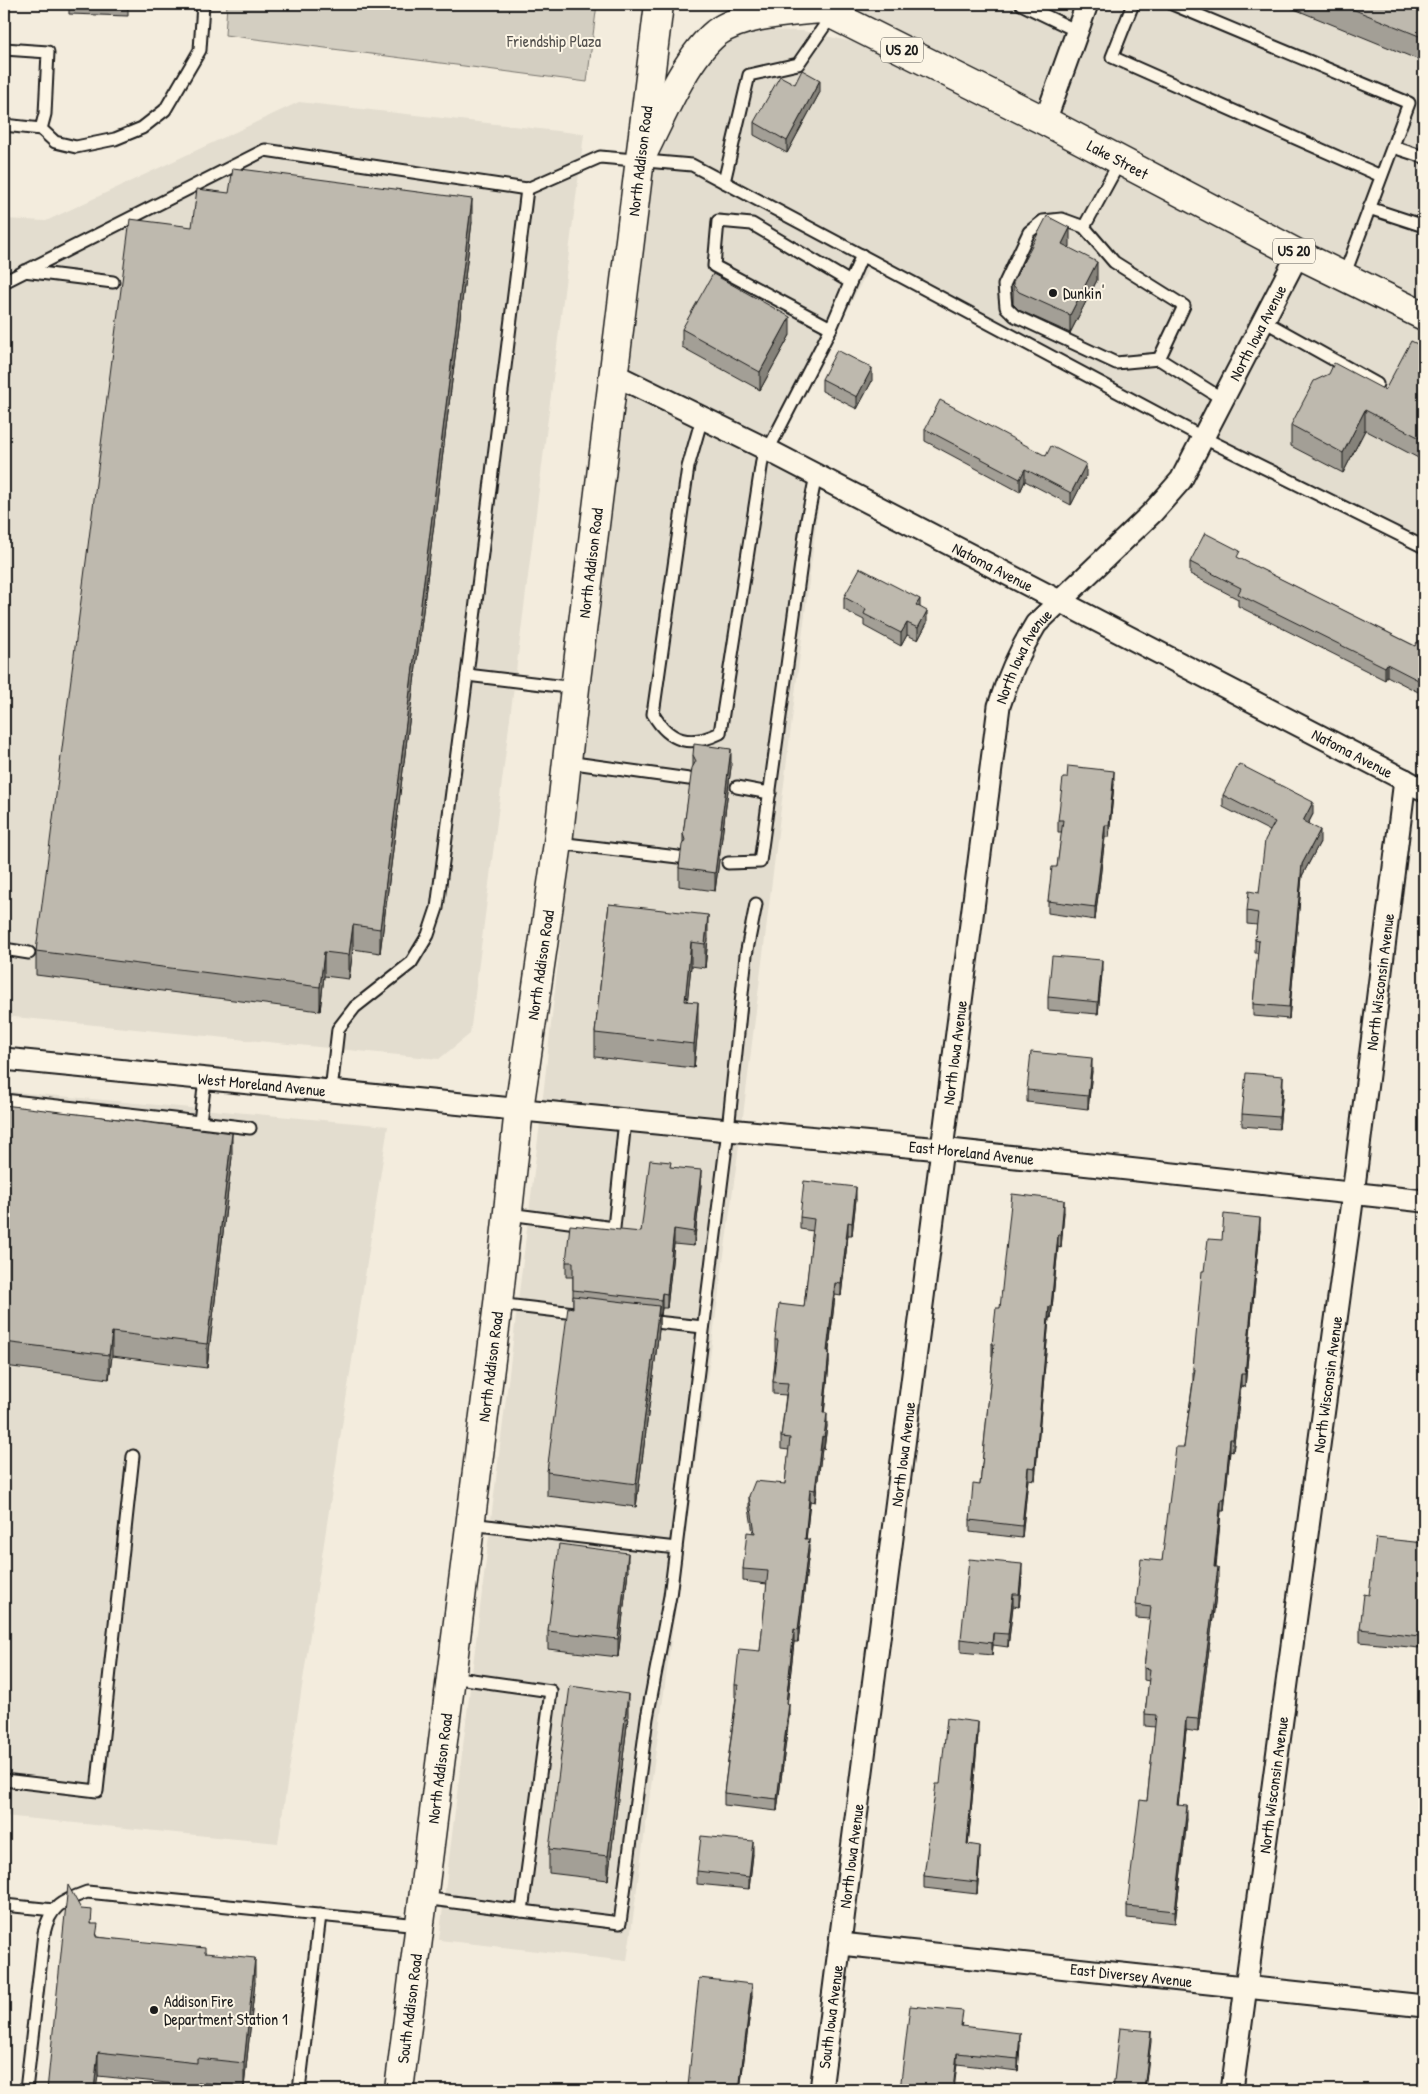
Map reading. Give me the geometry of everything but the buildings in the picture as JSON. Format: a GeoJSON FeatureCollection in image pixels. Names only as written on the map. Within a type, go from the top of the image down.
{"type":"FeatureCollection","features":[{"type":"Feature","properties":{"kind":"street","name":"North Addison Road"},"geometry":{"type":"LineString","coordinates":[[419,1925],[498,1304],[519,1109],[558,842],[566,762],[659,4]]}},
{"type":"Feature","properties":{"kind":"street"},"geometry":{"type":"LineString","coordinates":[[1045,122],[1087,4]]}},
{"type":"Feature","properties":{"kind":"street"},"geometry":{"type":"LineString","coordinates":[[639,161],[690,62],[717,33],[741,22],[775,14],[821,9]]}},
{"type":"Feature","properties":{"kind":"street","name":"Lake Street"},"geometry":{"type":"LineString","coordinates":[[821,9],[1045,122],[1298,254],[1424,316]]}},
{"type":"Feature","properties":{"kind":"street","name":"North Iowa Avenue"},"geometry":{"type":"LineString","coordinates":[[840,1944],[999,706],[1007,680],[1036,624],[1152,513],[1176,486],[1224,400],[1298,254]]}},
{"type":"Feature","properties":{"kind":"street","name":"Natoma Avenue"},"geometry":{"type":"LineString","coordinates":[[613,374],[766,449],[1424,790]]}},
{"type":"Feature","properties":{"kind":"street","name":"North Wisconsin Avenue"},"geometry":{"type":"LineString","coordinates":[[1232,2090],[1353,1194],[1405,780]]}},
{"type":"Feature","properties":{"kind":"street","name":"West Moreland Avenue"},"geometry":{"type":"LineString","coordinates":[[4,1059],[519,1109]]}},
{"type":"Feature","properties":{"kind":"street","name":"East Moreland Avenue"},"geometry":{"type":"LineString","coordinates":[[519,1109],[942,1149],[1424,1202]]}},
{"type":"Feature","properties":{"kind":"street","name":"South Addison Road"},"geometry":{"type":"LineString","coordinates":[[398,2090],[419,1925]]}},
{"type":"Feature","properties":{"kind":"street","name":"East Diversey Avenue"},"geometry":{"type":"LineString","coordinates":[[840,1944],[1424,2006]]}},
{"type":"Feature","properties":{"kind":"street","name":"South Iowa Avenue"},"geometry":{"type":"LineString","coordinates":[[822,2090],[840,1944]]}},
{"type":"Feature","properties":{"kind":"lane"},"geometry":{"type":"LineString","coordinates":[[4,125],[41,129],[55,142],[76,148],[115,138],[142,128],[165,110],[200,50],[203,4]]}},
{"type":"Feature","properties":{"kind":"lane"},"geometry":{"type":"LineString","coordinates":[[1021,4],[1077,31]]}},
{"type":"Feature","properties":{"kind":"lane"},"geometry":{"type":"LineString","coordinates":[[1133,4],[1112,57],[1381,176]]}},
{"type":"Feature","properties":{"kind":"lane"},"geometry":{"type":"LineString","coordinates":[[1172,4],[1409,103],[1344,276]]}},
{"type":"Feature","properties":{"kind":"lane"},"geometry":{"type":"LineString","coordinates":[[724,182],[749,75],[798,64],[821,9]]}},
{"type":"Feature","properties":{"kind":"lane"},"geometry":{"type":"LineString","coordinates":[[4,50],[48,52],[46,114],[41,129]]}},
{"type":"Feature","properties":{"kind":"lane"},"geometry":{"type":"LineString","coordinates":[[1393,146],[1424,156]]}},
{"type":"Feature","properties":{"kind":"lane"},"geometry":{"type":"LineString","coordinates":[[4,282],[265,150],[527,189],[600,157],[692,165],[1204,438],[1424,547]]}},
{"type":"Feature","properties":{"kind":"lane"},"geometry":{"type":"LineString","coordinates":[[1084,227],[1120,161]]}},
{"type":"Feature","properties":{"kind":"lane"},"geometry":{"type":"LineString","coordinates":[[331,1091],[338,1029],[354,1007],[411,963],[428,935],[437,908],[527,189]]}},
{"type":"Feature","properties":{"kind":"lane"},"geometry":{"type":"LineString","coordinates":[[1369,208],[1424,226]]}},
{"type":"Feature","properties":{"kind":"lane"},"geometry":{"type":"LineString","coordinates":[[1159,358],[1184,306],[1114,262],[1084,227],[1062,219],[1043,221],[1029,232],[1004,285],[1006,307],[1015,316],[1116,363],[1159,358],[1224,400]]}},
{"type":"Feature","properties":{"kind":"lane"},"geometry":{"type":"LineString","coordinates":[[831,328],[714,266],[718,221],[752,224],[850,282]]}},
{"type":"Feature","properties":{"kind":"lane"},"geometry":{"type":"LineString","coordinates":[[702,418],[688,467],[653,714],[661,728],[674,738],[704,741],[720,733],[766,449],[831,328],[862,255]]}},
{"type":"Feature","properties":{"kind":"lane"},"geometry":{"type":"LineString","coordinates":[[24,271],[113,282]]}},
{"type":"Feature","properties":{"kind":"lane"},"geometry":{"type":"LineString","coordinates":[[1264,321],[1377,384]]}},
{"type":"Feature","properties":{"kind":"lane"},"geometry":{"type":"LineString","coordinates":[[728,862],[760,862],[803,549],[816,475]]}},
{"type":"Feature","properties":{"kind":"lane"},"geometry":{"type":"LineString","coordinates":[[467,675],[575,688]]}},
{"type":"Feature","properties":{"kind":"lane"},"geometry":{"type":"LineString","coordinates":[[566,762],[689,779]]}},
{"type":"Feature","properties":{"kind":"lane"},"geometry":{"type":"LineString","coordinates":[[737,787],[770,793]]}},
{"type":"Feature","properties":{"kind":"lane"},"geometry":{"type":"LineString","coordinates":[[558,842],[678,857]]}},
{"type":"Feature","properties":{"kind":"lane"},"geometry":{"type":"LineString","coordinates":[[423,1898],[620,1923],[647,1718],[670,1596],[728,1130],[746,955],[756,904]]}},
{"type":"Feature","properties":{"kind":"lane"},"geometry":{"type":"LineString","coordinates":[[4,949],[29,953]]}},
{"type":"Feature","properties":{"kind":"lane"},"geometry":{"type":"LineString","coordinates":[[200,1122],[205,1079]]}},
{"type":"Feature","properties":{"kind":"lane"},"geometry":{"type":"LineString","coordinates":[[4,1100],[250,1128]]}},
{"type":"Feature","properties":{"kind":"lane"},"geometry":{"type":"LineString","coordinates":[[508,1214],[614,1228],[625,1120]]}},
{"type":"Feature","properties":{"kind":"lane"},"geometry":{"type":"LineString","coordinates":[[498,1304],[595,1315]]}},
{"type":"Feature","properties":{"kind":"lane"},"geometry":{"type":"LineString","coordinates":[[634,1319],[703,1327]]}},
{"type":"Feature","properties":{"kind":"lane"},"geometry":{"type":"LineString","coordinates":[[4,1780],[96,1791],[134,1456]]}},
{"type":"Feature","properties":{"kind":"lane"},"geometry":{"type":"LineString","coordinates":[[470,1524],[676,1548]]}},
{"type":"Feature","properties":{"kind":"lane"},"geometry":{"type":"LineString","coordinates":[[450,1676],[552,1691],[522,1910]]}},
{"type":"Feature","properties":{"kind":"lane"},"geometry":{"type":"LineString","coordinates":[[26,2090],[44,1933],[48,1916],[63,1900],[87,1892],[419,1925]]}},
{"type":"Feature","properties":{"kind":"lane"},"geometry":{"type":"LineString","coordinates":[[4,1905],[54,1910]]}},
{"type":"Feature","properties":{"kind":"lane"},"geometry":{"type":"LineString","coordinates":[[299,2090],[320,1915]]}},
{"type":"Feature","properties":{"kind":"shaded area"},"geometry":{"type":"Polygon","coordinates":[[[829,4],[1080,4],[1040,111],[829,4]]]}},
{"type":"Feature","properties":{"kind":"shaded area"},"geometry":{"type":"Polygon","coordinates":[[[1103,4],[1424,4],[1424,303],[1052,116],[1103,4]]]}},
{"type":"Feature","properties":{"kind":"shaded area"},"geometry":{"type":"Polygon","coordinates":[[[763,30],[803,31],[881,48],[1424,318],[1424,550],[870,266],[775,449],[629,370],[654,171],[677,104],[723,38],[763,30]]]}},
{"type":"Feature","properties":{"kind":"shaded area"},"geometry":{"type":"Polygon","coordinates":[[[299,102],[584,134],[470,1034],[439,1059],[4,1016],[4,219],[46,221],[299,102]]]}},
{"type":"Feature","properties":{"kind":"shaded area"},"geometry":{"type":"Polygon","coordinates":[[[623,381],[821,484],[742,1124],[627,1961],[439,1940],[540,1123],[623,381]]]}},
{"type":"Feature","properties":{"kind":"shaded area"},"geometry":{"type":"Polygon","coordinates":[[[4,1091],[388,1126],[278,1843],[4,1816],[4,1091]]]}},
{"type":"Feature","properties":{"kind":"green space","name":"Friendship Plaza"},"geometry":{"type":"Polygon","coordinates":[[[227,4],[597,4],[587,82],[225,35],[227,4]]]}},
{"type":"Feature","properties":{"kind":"place","name":"Dunkin'"},"geometry":{"type":"Point","coordinates":[1053,293]}},
{"type":"Feature","properties":{"kind":"place","name":"Addison Fire Department Station 1"},"geometry":{"type":"Point","coordinates":[154,2010]}}]}
